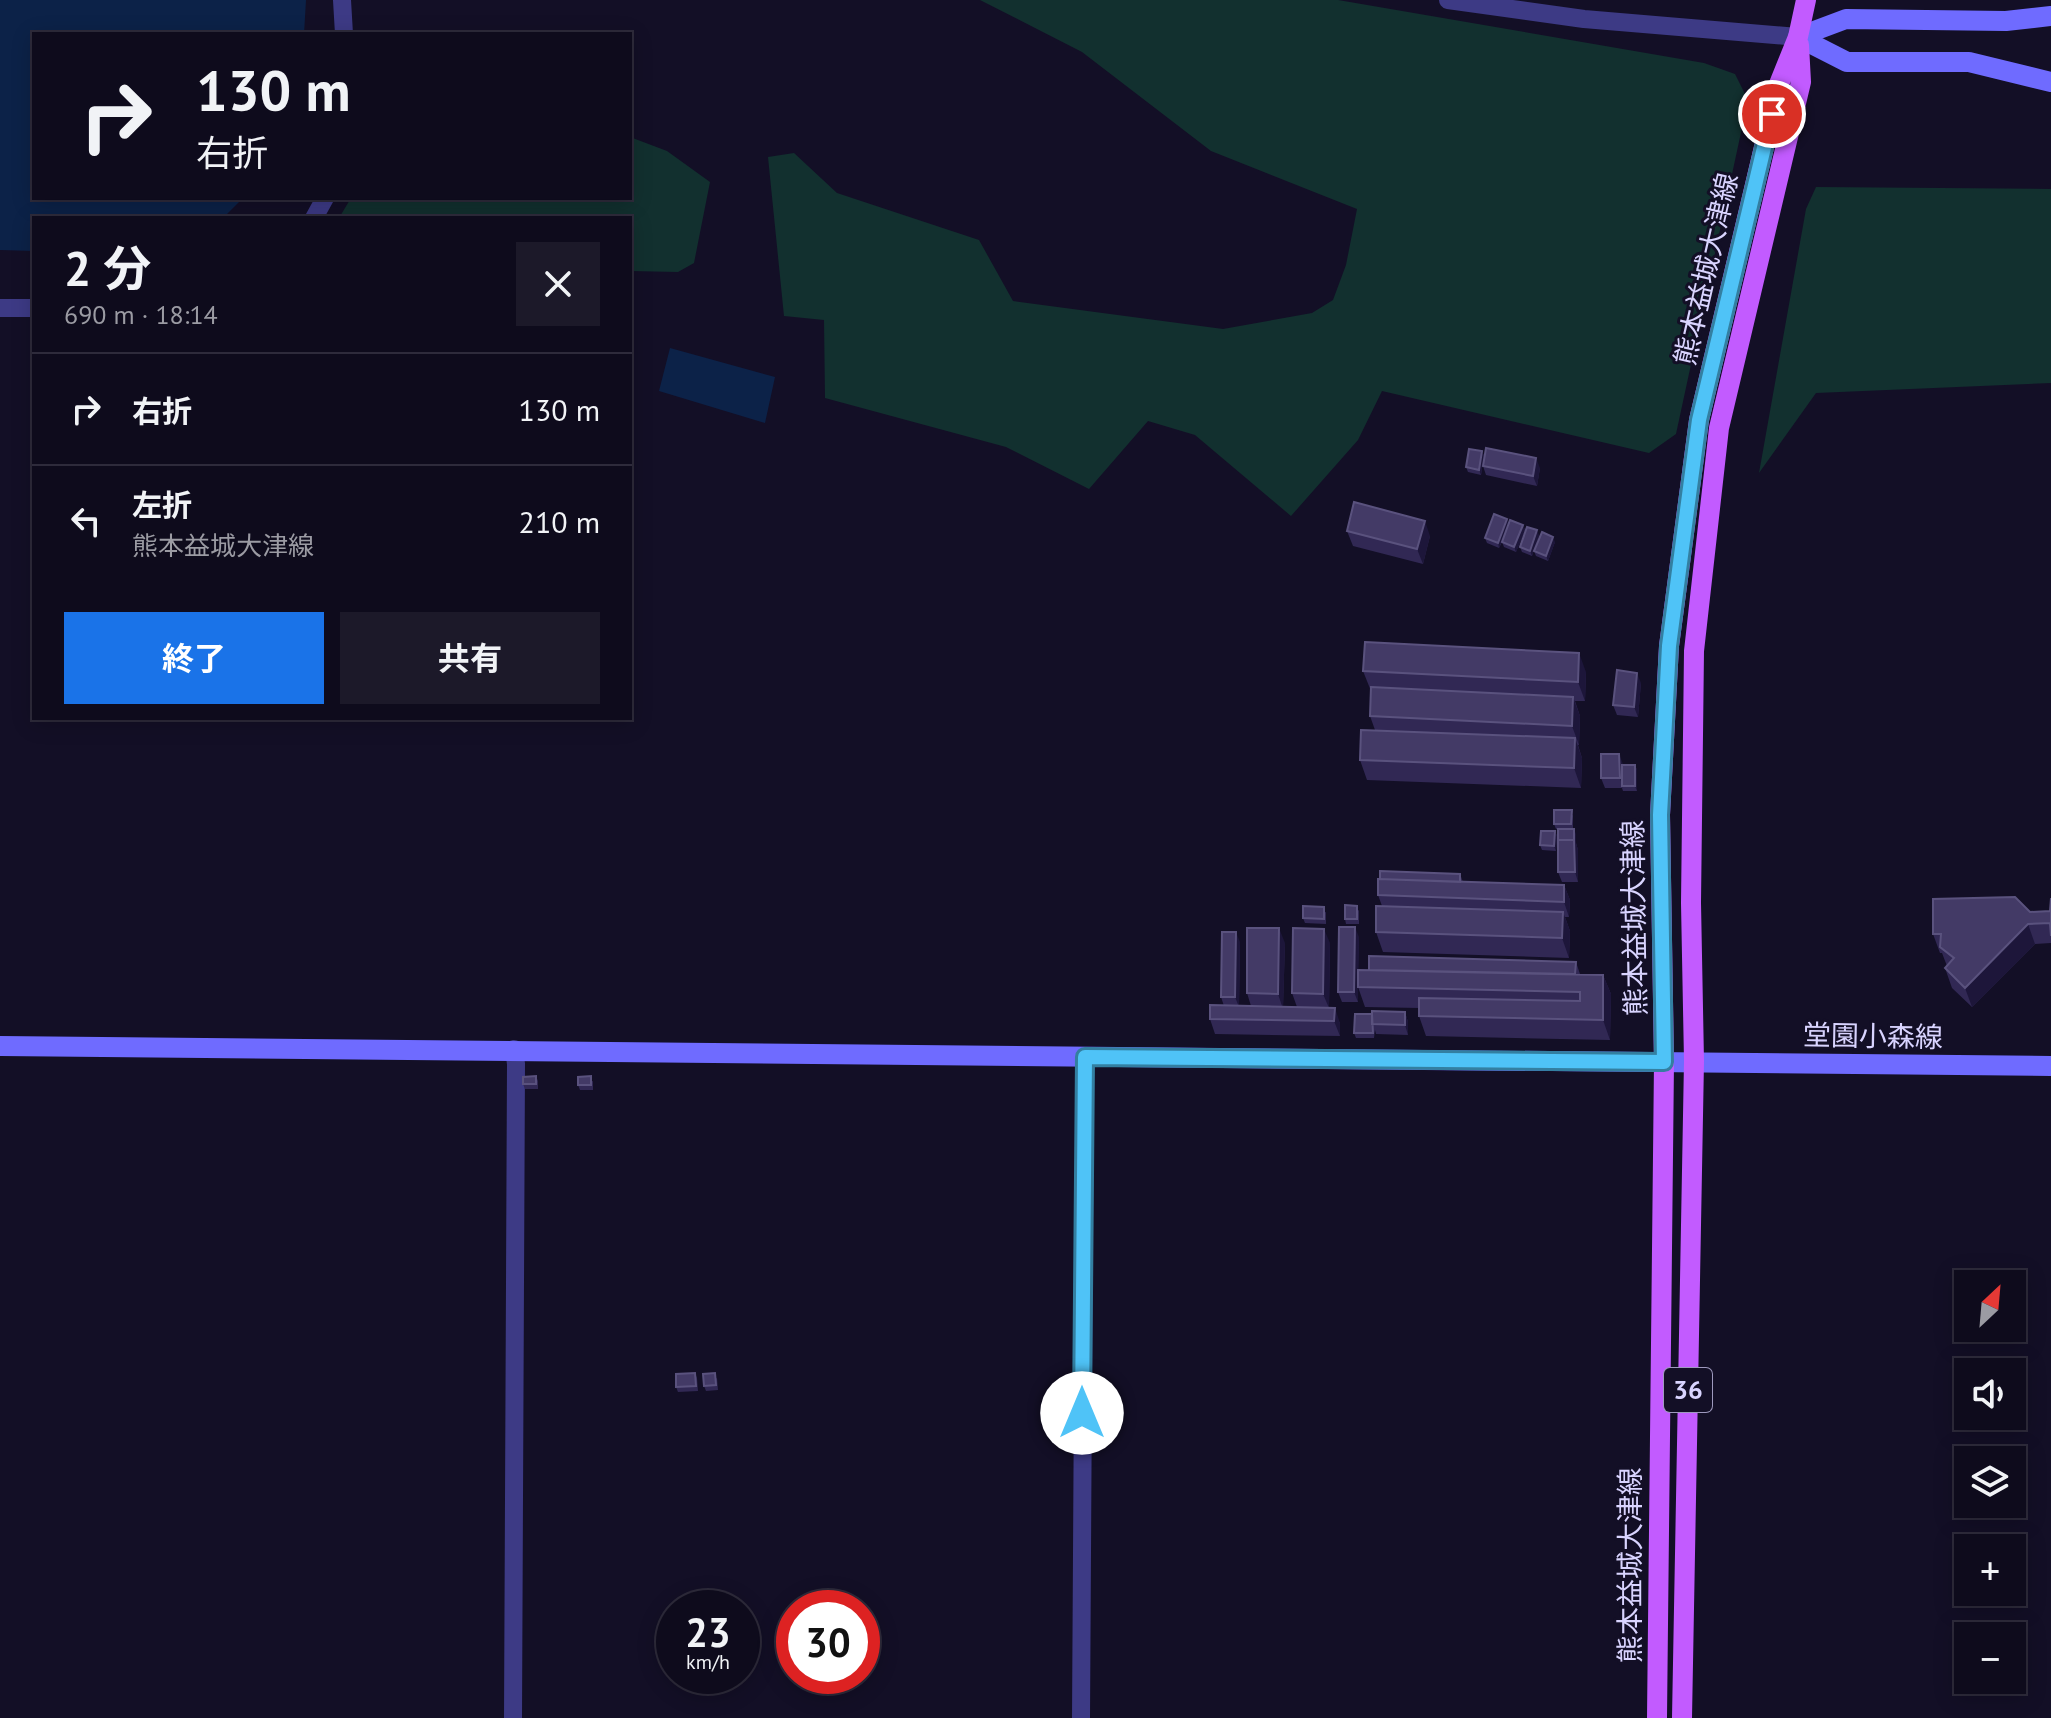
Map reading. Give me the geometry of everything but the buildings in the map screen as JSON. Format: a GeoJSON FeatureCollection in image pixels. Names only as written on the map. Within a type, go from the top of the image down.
{"type":"FeatureCollection","features":[{"type":"Feature","properties":{"kind":"main road","name":"熊本益城大津線"},"geometry":{"type":"LineString","coordinates":[[1657,1718],[1664,1062],[1660,815],[1669,646],[1699,420],[1779,84],[1798,37],[1806,0]]}},
{"type":"Feature","properties":{"kind":"main road","name":"熊本益城大津線"},"geometry":{"type":"LineString","coordinates":[[1682,1718],[1694,1061],[1691,903],[1694,651],[1719,428],[1801,82],[1798,37]]}},
{"type":"Feature","properties":{"kind":"street"},"geometry":{"type":"LineString","coordinates":[[342,0],[344,32]]}},
{"type":"Feature","properties":{"kind":"street"},"geometry":{"type":"LineString","coordinates":[[1448,0],[1584,19],[1798,37],[1847,62],[1969,62],[2051,82]]}},
{"type":"Feature","properties":{"kind":"street"},"geometry":{"type":"LineString","coordinates":[[1798,37],[1846,19],[2006,21],[2051,16]]}},
{"type":"Feature","properties":{"kind":"street"},"geometry":{"type":"LineString","coordinates":[[0,308],[32,308]]}},
{"type":"Feature","properties":{"kind":"street","name":"堂園小森線"},"geometry":{"type":"LineString","coordinates":[[0,1046],[2051,1066]]}},
{"type":"Feature","properties":{"kind":"street"},"geometry":{"type":"LineString","coordinates":[[513,1718],[514,1049]]}},
{"type":"Feature","properties":{"kind":"street"},"geometry":{"type":"LineString","coordinates":[[1081,1718],[1085,1057]]}},
{"type":"Feature","properties":{"kind":"green space"},"geometry":{"type":"Polygon","coordinates":[[[980,0],[1338,0],[1704,63],[1735,74],[1748,100],[1676,434],[1649,453],[1382,391],[1358,440],[1291,516],[1195,435],[1148,421],[1089,489],[1006,447],[825,398],[824,320],[784,316],[768,157],[794,153],[837,193],[979,240],[1013,301],[1223,329],[1312,313],[1333,300],[1346,265],[1357,209],[1211,151],[1082,52],[980,0]]]}},
{"type":"Feature","properties":{"kind":"green space"},"geometry":{"type":"Polygon","coordinates":[[[632,138],[667,151],[710,182],[694,263],[678,272],[632,271],[632,216],[340,216],[350,200],[632,200],[632,138]]]}},
{"type":"Feature","properties":{"kind":"green space"},"geometry":{"type":"Polygon","coordinates":[[[1816,187],[2051,189],[2051,383],[1816,393],[1759,473],[1806,209],[1816,187]]]}},
{"type":"Feature","properties":{"kind":"water"},"geometry":{"type":"Polygon","coordinates":[[[0,0],[306,0],[304,32],[32,32],[32,200],[241,200],[225,216],[32,216],[32,251],[0,250],[0,0]]]}},
{"type":"Feature","properties":{"kind":"water"},"geometry":{"type":"Polygon","coordinates":[[[670,348],[775,377],[765,423],[659,391],[670,348]]]}},
{"type":"Feature","properties":{"kind":"route"},"geometry":{"type":"LineString","coordinates":[[1082,1413],[1085,1057],[1664,1062],[1660,815],[1669,646],[1699,420],[1772,114]]}}]}
